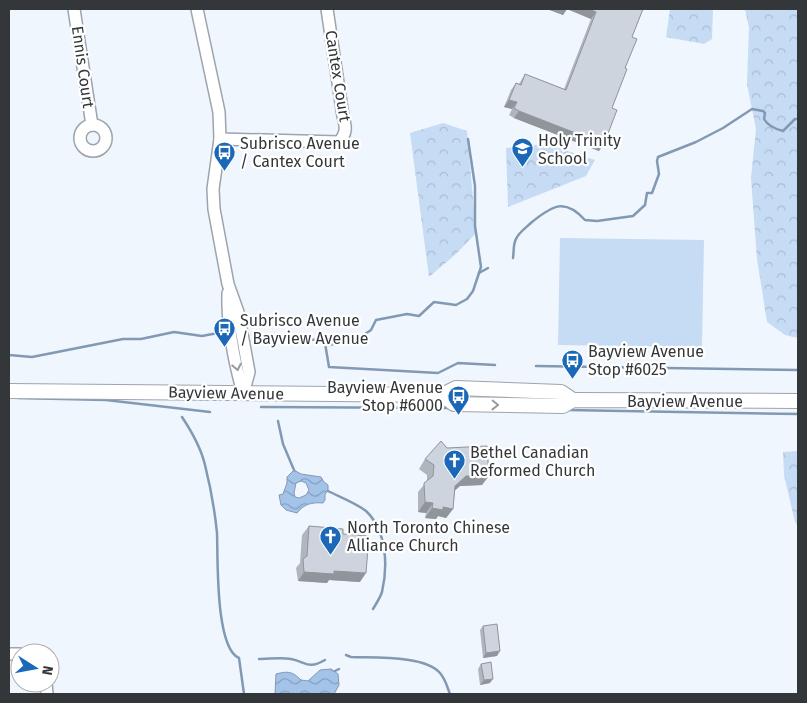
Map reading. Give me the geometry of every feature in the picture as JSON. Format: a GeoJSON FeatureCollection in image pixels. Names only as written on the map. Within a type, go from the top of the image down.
{"type":"FeatureCollection","features":[{"type":"Feature","properties":{"kind":"main road","name":"Bayview Avenue"},"geometry":{"type":"LineString","coordinates":[[9,391],[442,395],[456,388],[561,392],[573,400],[798,401]]}},
{"type":"Feature","properties":{"kind":"street","name":"Ennis Court"},"geometry":{"type":"LineString","coordinates":[[74,9],[92,125]]}},
{"type":"Feature","properties":{"kind":"street"},"geometry":{"type":"LineString","coordinates":[[197,9],[219,112],[220,139],[213,199],[228,284],[228,313],[237,372],[243,394]]}},
{"type":"Feature","properties":{"kind":"street","name":"Cantex Court"},"geometry":{"type":"LineString","coordinates":[[220,139],[339,142],[344,137],[346,129],[327,9]]}},
{"type":"Feature","properties":{"kind":"green space"},"geometry":{"type":"Polygon","coordinates":[[[670,9],[713,9],[712,39],[704,44],[666,37],[670,9]]]}},
{"type":"Feature","properties":{"kind":"green space"},"geometry":{"type":"Polygon","coordinates":[[[745,9],[798,9],[798,338],[785,335],[767,322],[757,259],[751,178],[756,129],[747,84],[749,28],[745,9]]]}},
{"type":"Feature","properties":{"kind":"green space"},"geometry":{"type":"Polygon","coordinates":[[[443,123],[467,131],[476,233],[456,254],[429,277],[410,133],[443,123]]]}},
{"type":"Feature","properties":{"kind":"green space"},"geometry":{"type":"Polygon","coordinates":[[[546,144],[595,160],[586,176],[508,207],[506,148],[546,144]]]}},
{"type":"Feature","properties":{"kind":"green space"},"geometry":{"type":"Polygon","coordinates":[[[560,238],[704,240],[702,347],[558,345],[560,238]]]}},
{"type":"Feature","properties":{"kind":"green space"},"geometry":{"type":"Polygon","coordinates":[[[798,451],[798,527],[795,522],[784,475],[783,452],[798,451]]]}},
{"type":"Feature","properties":{"kind":"water"},"geometry":{"type":"Polygon","coordinates":[[[294,470],[301,474],[321,477],[328,485],[325,500],[323,503],[312,503],[305,506],[297,513],[286,510],[281,505],[279,495],[283,494],[287,477],[294,470]],[[301,481],[296,483],[295,497],[299,498],[306,495],[309,490],[306,483],[301,481]]]}},
{"type":"Feature","properties":{"kind":"water"},"geometry":{"type":"Polygon","coordinates":[[[331,669],[338,674],[339,685],[334,694],[275,694],[276,674],[290,672],[301,680],[308,681],[320,670],[331,669]]]}},
{"type":"Feature","properties":{"kind":"building"},"geometry":{"type":"Polygon","coordinates":[[[589,9],[643,9],[632,37],[637,39],[612,108],[617,110],[604,144],[519,111],[514,108],[517,102],[509,100],[516,83],[521,85],[525,74],[566,90],[596,12],[589,9]]]}},
{"type":"Feature","properties":{"kind":"building","name":"Bethel Canadian Reformed Church"},"geometry":{"type":"Polygon","coordinates":[[[441,441],[447,448],[487,446],[489,476],[466,476],[455,486],[453,509],[443,507],[443,510],[432,508],[433,503],[425,502],[424,483],[433,476],[434,465],[425,459],[441,441]]]}},
{"type":"Feature","properties":{"kind":"building","name":"North Toronto Chinese Alliance Church"},"geometry":{"type":"Polygon","coordinates":[[[309,526],[343,529],[343,534],[369,536],[366,573],[334,571],[334,574],[304,572],[303,559],[307,556],[309,526]]]}},
{"type":"Feature","properties":{"kind":"building"},"geometry":{"type":"Polygon","coordinates":[[[497,624],[500,651],[486,653],[483,626],[497,624]]]}},
{"type":"Feature","properties":{"kind":"building"},"geometry":{"type":"Polygon","coordinates":[[[491,662],[493,679],[484,680],[481,664],[491,662]]]}},
{"type":"Feature","properties":{"kind":"waterway"},"geometry":{"type":"LineString","coordinates":[[513,258],[514,243],[519,234],[539,216],[553,208],[565,206],[578,213],[585,220],[597,221],[633,216],[645,205],[647,193],[652,193],[659,174],[658,157],[696,142],[723,128],[752,109],[763,111],[765,113],[764,119],[768,124],[783,131],[795,119],[798,119]]}},
{"type":"Feature","properties":{"kind":"waterway"},"geometry":{"type":"LineString","coordinates":[[253,335],[317,340],[330,345],[336,343],[350,344],[371,330],[376,320],[407,314],[419,316],[434,302],[456,305],[467,299],[473,291],[481,267],[475,226],[475,186],[468,139]]}},
{"type":"Feature","properties":{"kind":"waterway"},"geometry":{"type":"LineString","coordinates":[[479,273],[488,268]]}},
{"type":"Feature","properties":{"kind":"waterway"},"geometry":{"type":"LineString","coordinates":[[9,355],[32,357],[123,339],[141,339],[174,332],[202,336],[218,333]]}},
{"type":"Feature","properties":{"kind":"waterway"},"geometry":{"type":"LineString","coordinates":[[325,343],[329,367],[438,373],[458,363],[495,365]]}},
{"type":"Feature","properties":{"kind":"waterway"},"geometry":{"type":"LineString","coordinates":[[536,366],[798,370]]}},
{"type":"Feature","properties":{"kind":"waterway"},"geometry":{"type":"LineString","coordinates":[[18,398],[106,400],[210,412]]}},
{"type":"Feature","properties":{"kind":"waterway"},"geometry":{"type":"LineString","coordinates":[[261,407],[449,408]]}},
{"type":"Feature","properties":{"kind":"waterway"},"geometry":{"type":"LineString","coordinates":[[567,410],[798,414]]}},
{"type":"Feature","properties":{"kind":"waterway"},"geometry":{"type":"LineString","coordinates":[[182,417],[199,446],[207,473],[217,533],[219,601],[222,620],[231,651],[239,658],[244,694]]}},
{"type":"Feature","properties":{"kind":"waterway"},"geometry":{"type":"LineString","coordinates":[[278,421],[283,444],[294,470]]}},
{"type":"Feature","properties":{"kind":"waterway"},"geometry":{"type":"LineString","coordinates":[[328,491],[366,511],[378,528],[384,549],[385,571],[382,592],[373,609]]}},
{"type":"Feature","properties":{"kind":"waterway"},"geometry":{"type":"LineString","coordinates":[[346,655],[351,657],[411,660],[423,663],[433,667],[440,673],[450,694]]}},
{"type":"Feature","properties":{"kind":"waterway"},"geometry":{"type":"LineString","coordinates":[[259,659],[287,658],[311,665],[325,660]]}},
{"type":"Feature","properties":{"kind":"waterway"},"geometry":{"type":"LineString","coordinates":[[335,671],[339,669]]}},
{"type":"Feature","properties":{"kind":"place","name":"Holy Trinity School"},"geometry":{"type":"Point","coordinates":[522,168]}},
{"type":"Feature","properties":{"kind":"place","name":"Subrisco Avenue / Cantex Court"},"geometry":{"type":"Point","coordinates":[224,171]}},
{"type":"Feature","properties":{"kind":"place","name":"Subrisco Avenue / Bayview Avenue"},"geometry":{"type":"Point","coordinates":[224,348]}},
{"type":"Feature","properties":{"kind":"place","name":"Bayview Avenue Stop #6025"},"geometry":{"type":"Point","coordinates":[572,379]}},
{"type":"Feature","properties":{"kind":"place","name":"Bayview Avenue Stop #6000"},"geometry":{"type":"Point","coordinates":[459,415]}},
{"type":"Feature","properties":{"kind":"place","name":"Bethel Canadian Reformed Church"},"geometry":{"type":"Point","coordinates":[454,480]}},
{"type":"Feature","properties":{"kind":"place","name":"North Toronto Chinese Alliance Church"},"geometry":{"type":"Point","coordinates":[331,555]}}]}
